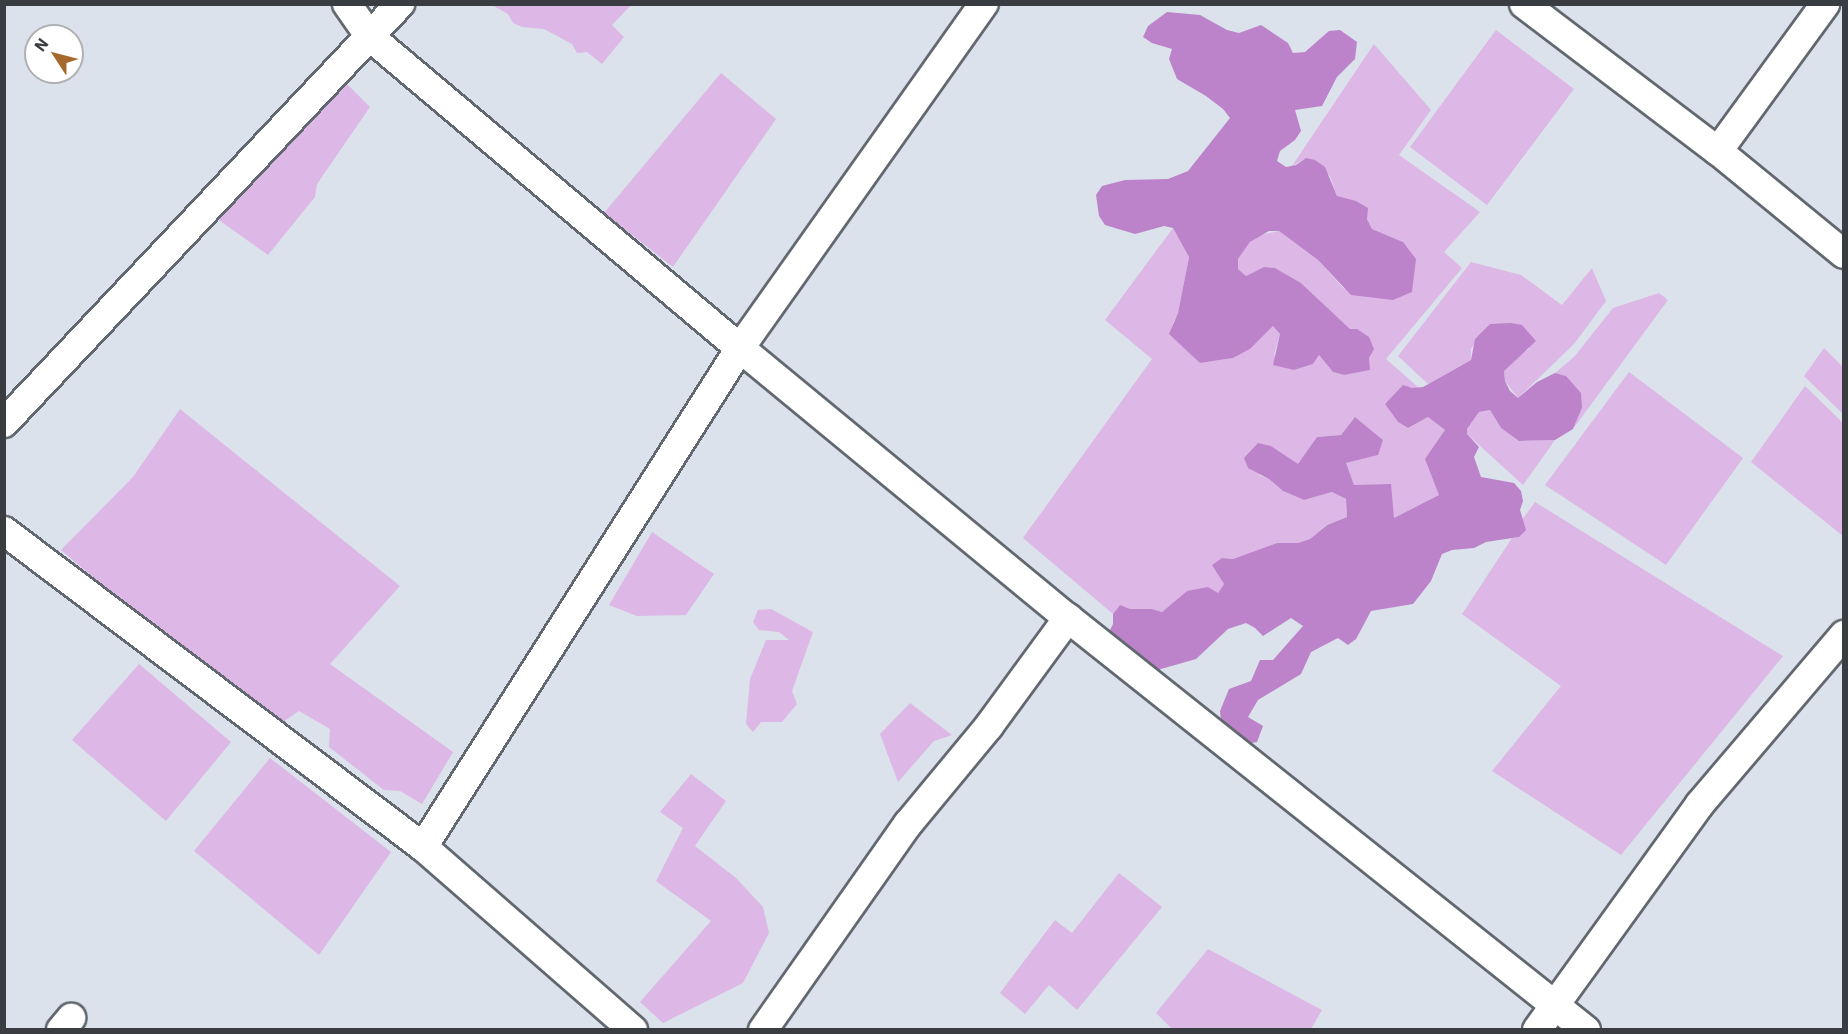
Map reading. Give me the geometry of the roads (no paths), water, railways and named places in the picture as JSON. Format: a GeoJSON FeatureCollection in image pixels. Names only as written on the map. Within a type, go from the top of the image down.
{"type":"FeatureCollection","features":[{"type":"Feature","properties":{"kind":"street"},"geometry":{"type":"LineString","coordinates":[[347,4],[369,36],[740,348],[1068,618],[1586,1029]]}},
{"type":"Feature","properties":{"kind":"street"},"geometry":{"type":"LineString","coordinates":[[4,423],[400,4]]}},
{"type":"Feature","properties":{"kind":"street"},"geometry":{"type":"LineString","coordinates":[[423,847],[740,348],[984,4]]}},
{"type":"Feature","properties":{"kind":"street"},"geometry":{"type":"LineString","coordinates":[[1524,4],[1718,151],[1844,254]]}},
{"type":"Feature","properties":{"kind":"street"},"geometry":{"type":"LineString","coordinates":[[1718,151],[1825,4]]}},
{"type":"Feature","properties":{"kind":"street"},"geometry":{"type":"LineString","coordinates":[[4,531],[423,847],[633,1029]]}},
{"type":"Feature","properties":{"kind":"street"},"geometry":{"type":"LineString","coordinates":[[763,1029],[908,824],[989,726],[1068,618]]}},
{"type":"Feature","properties":{"kind":"street"},"geometry":{"type":"LineString","coordinates":[[1537,1029],[1700,804],[1844,635]]}}]}
